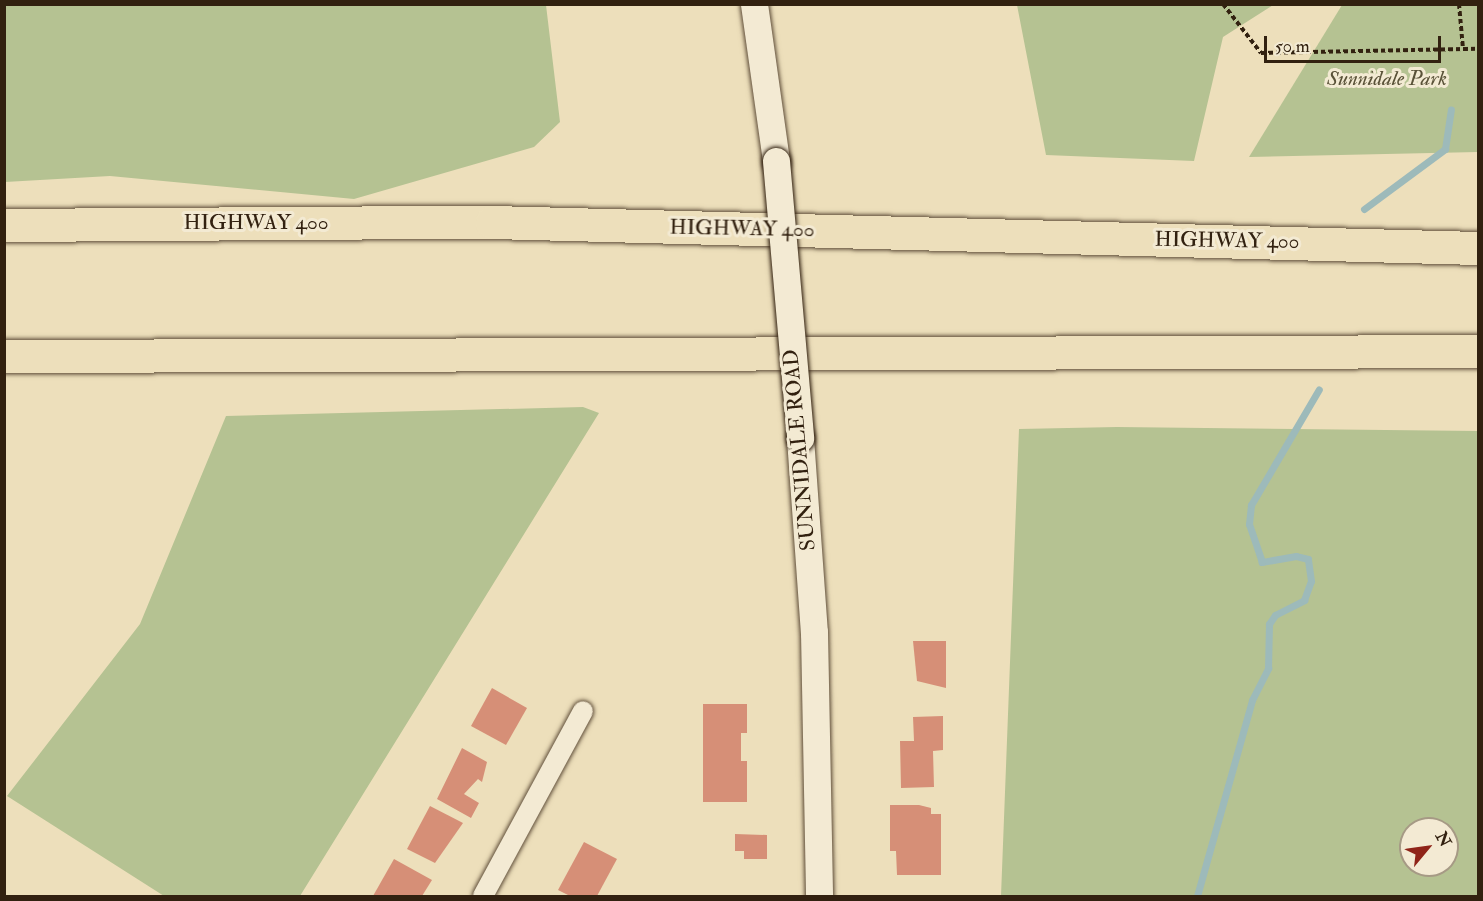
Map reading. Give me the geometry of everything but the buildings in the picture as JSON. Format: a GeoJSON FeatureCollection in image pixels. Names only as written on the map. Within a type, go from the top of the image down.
{"type":"FeatureCollection","features":[{"type":"Feature","properties":{"kind":"highway","name":"HIGHWAY 400"},"geometry":{"type":"LineString","coordinates":[[4,225],[492,222],[1479,248]]}},
{"type":"Feature","properties":{"kind":"highway"},"geometry":{"type":"LineString","coordinates":[[4,356],[1479,351]]}},
{"type":"Feature","properties":{"kind":"main road","name":"SUNNIDALE ROAD"},"geometry":{"type":"LineString","coordinates":[[754,4],[776,161],[800,438],[814,632],[819,897]]}},
{"type":"Feature","properties":{"kind":"street"},"geometry":{"type":"LineString","coordinates":[[483,897],[583,711]]}},
{"type":"Feature","properties":{"kind":"path"},"geometry":{"type":"LineString","coordinates":[[1223,4],[1261,53],[1479,49]]}},
{"type":"Feature","properties":{"kind":"path"},"geometry":{"type":"LineString","coordinates":[[1459,4],[1463,49]]}},
{"type":"Feature","properties":{"kind":"green space"},"geometry":{"type":"Polygon","coordinates":[[[5,4],[546,5],[560,122],[534,147],[354,199],[110,176],[5,182],[5,4]]]}},
{"type":"Feature","properties":{"kind":"green space"},"geometry":{"type":"Polygon","coordinates":[[[1017,4],[1273,5],[1223,37],[1194,161],[1046,155],[1017,4]]]}},
{"type":"Feature","properties":{"kind":"green space","name":"Sunnidale Park"},"geometry":{"type":"Polygon","coordinates":[[[1342,5],[1478,5],[1478,152],[1249,157],[1342,5]]]}},
{"type":"Feature","properties":{"kind":"green space"},"geometry":{"type":"Polygon","coordinates":[[[583,407],[599,413],[300,896],[164,896],[7,796],[140,624],[226,416],[583,407]]]}},
{"type":"Feature","properties":{"kind":"green space"},"geometry":{"type":"Polygon","coordinates":[[[1117,427],[1478,431],[1478,896],[1001,896],[1019,429],[1117,427]]]}},
{"type":"Feature","properties":{"kind":"waterway"},"geometry":{"type":"LineString","coordinates":[[1364,209],[1445,149],[1451,109]]}},
{"type":"Feature","properties":{"kind":"waterway"},"geometry":{"type":"LineString","coordinates":[[1197,896],[1252,700],[1268,668],[1269,624],[1275,615],[1304,600],[1311,581],[1308,559],[1296,556],[1262,562],[1249,524],[1251,505],[1319,389]]}}]}
